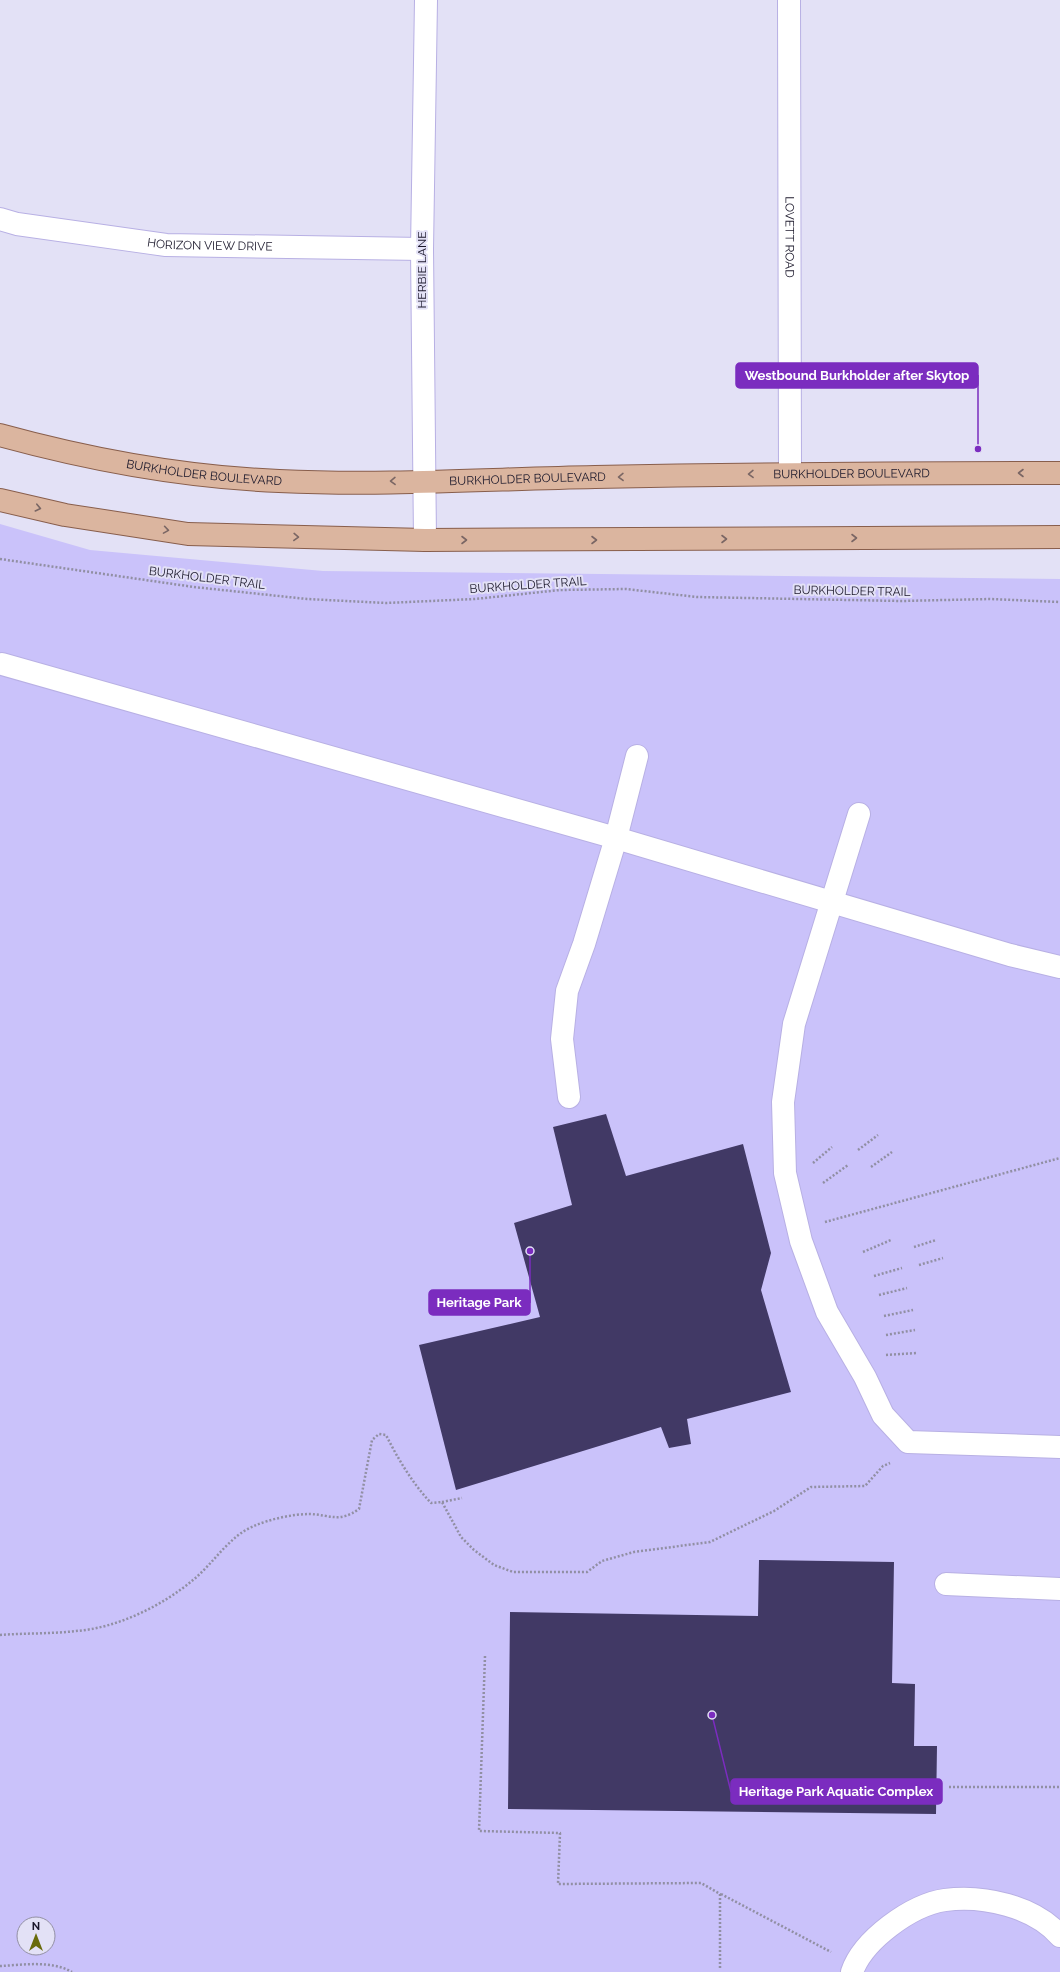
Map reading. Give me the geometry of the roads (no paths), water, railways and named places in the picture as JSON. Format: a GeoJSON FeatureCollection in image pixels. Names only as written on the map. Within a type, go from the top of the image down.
{"type":"FeatureCollection","features":[{"type":"Feature","properties":{"kind":"main road","name":"BURKHOLDER BOULEVARD"},"geometry":{"type":"LineString","coordinates":[[0,435],[115,462],[198,475],[279,481],[425,481],[790,473],[1060,473]]}},
{"type":"Feature","properties":{"kind":"main road"},"geometry":{"type":"LineString","coordinates":[[0,500],[65,515],[188,534],[425,540],[1060,537]]}},
{"type":"Feature","properties":{"kind":"street","name":"HERBIE LANE"},"geometry":{"type":"LineString","coordinates":[[425,540],[422,249],[426,0]]}},
{"type":"Feature","properties":{"kind":"street","name":"LOVETT ROAD"},"geometry":{"type":"LineString","coordinates":[[789,0],[790,473]]}},
{"type":"Feature","properties":{"kind":"street","name":"HORIZON VIEW DRIVE"},"geometry":{"type":"LineString","coordinates":[[0,219],[17,224],[166,245],[422,249]]}},
{"type":"Feature","properties":{"kind":"street"},"geometry":{"type":"LineString","coordinates":[[2,664],[616,838],[1010,955],[1060,967]]}},
{"type":"Feature","properties":{"kind":"street"},"geometry":{"type":"LineString","coordinates":[[569,1097],[562,1039],[567,991],[584,944],[616,838],[637,756]]}},
{"type":"Feature","properties":{"kind":"street"},"geometry":{"type":"LineString","coordinates":[[859,814],[794,1024],[783,1102],[784,1173],[801,1241],[827,1312],[865,1377],[882,1415],[908,1442],[1060,1447]]}},
{"type":"Feature","properties":{"kind":"street"},"geometry":{"type":"LineString","coordinates":[[946,1584],[1060,1589]]}},
{"type":"Feature","properties":{"kind":"street"},"geometry":{"type":"LineString","coordinates":[[853,1968],[876,1936],[908,1914],[944,1900],[984,1899],[1021,1909],[1054,1929],[1060,1936]]}},
{"type":"Feature","properties":{"kind":"place","name":"Westbound Burkholder after Skytop"},"geometry":{"type":"Point","coordinates":[978,449]}},
{"type":"Feature","properties":{"kind":"place","name":"Heritage Park"},"geometry":{"type":"Point","coordinates":[530,1251]}},
{"type":"Feature","properties":{"kind":"place","name":"Heritage Park Aquatic Complex"},"geometry":{"type":"Point","coordinates":[712,1715]}}]}
